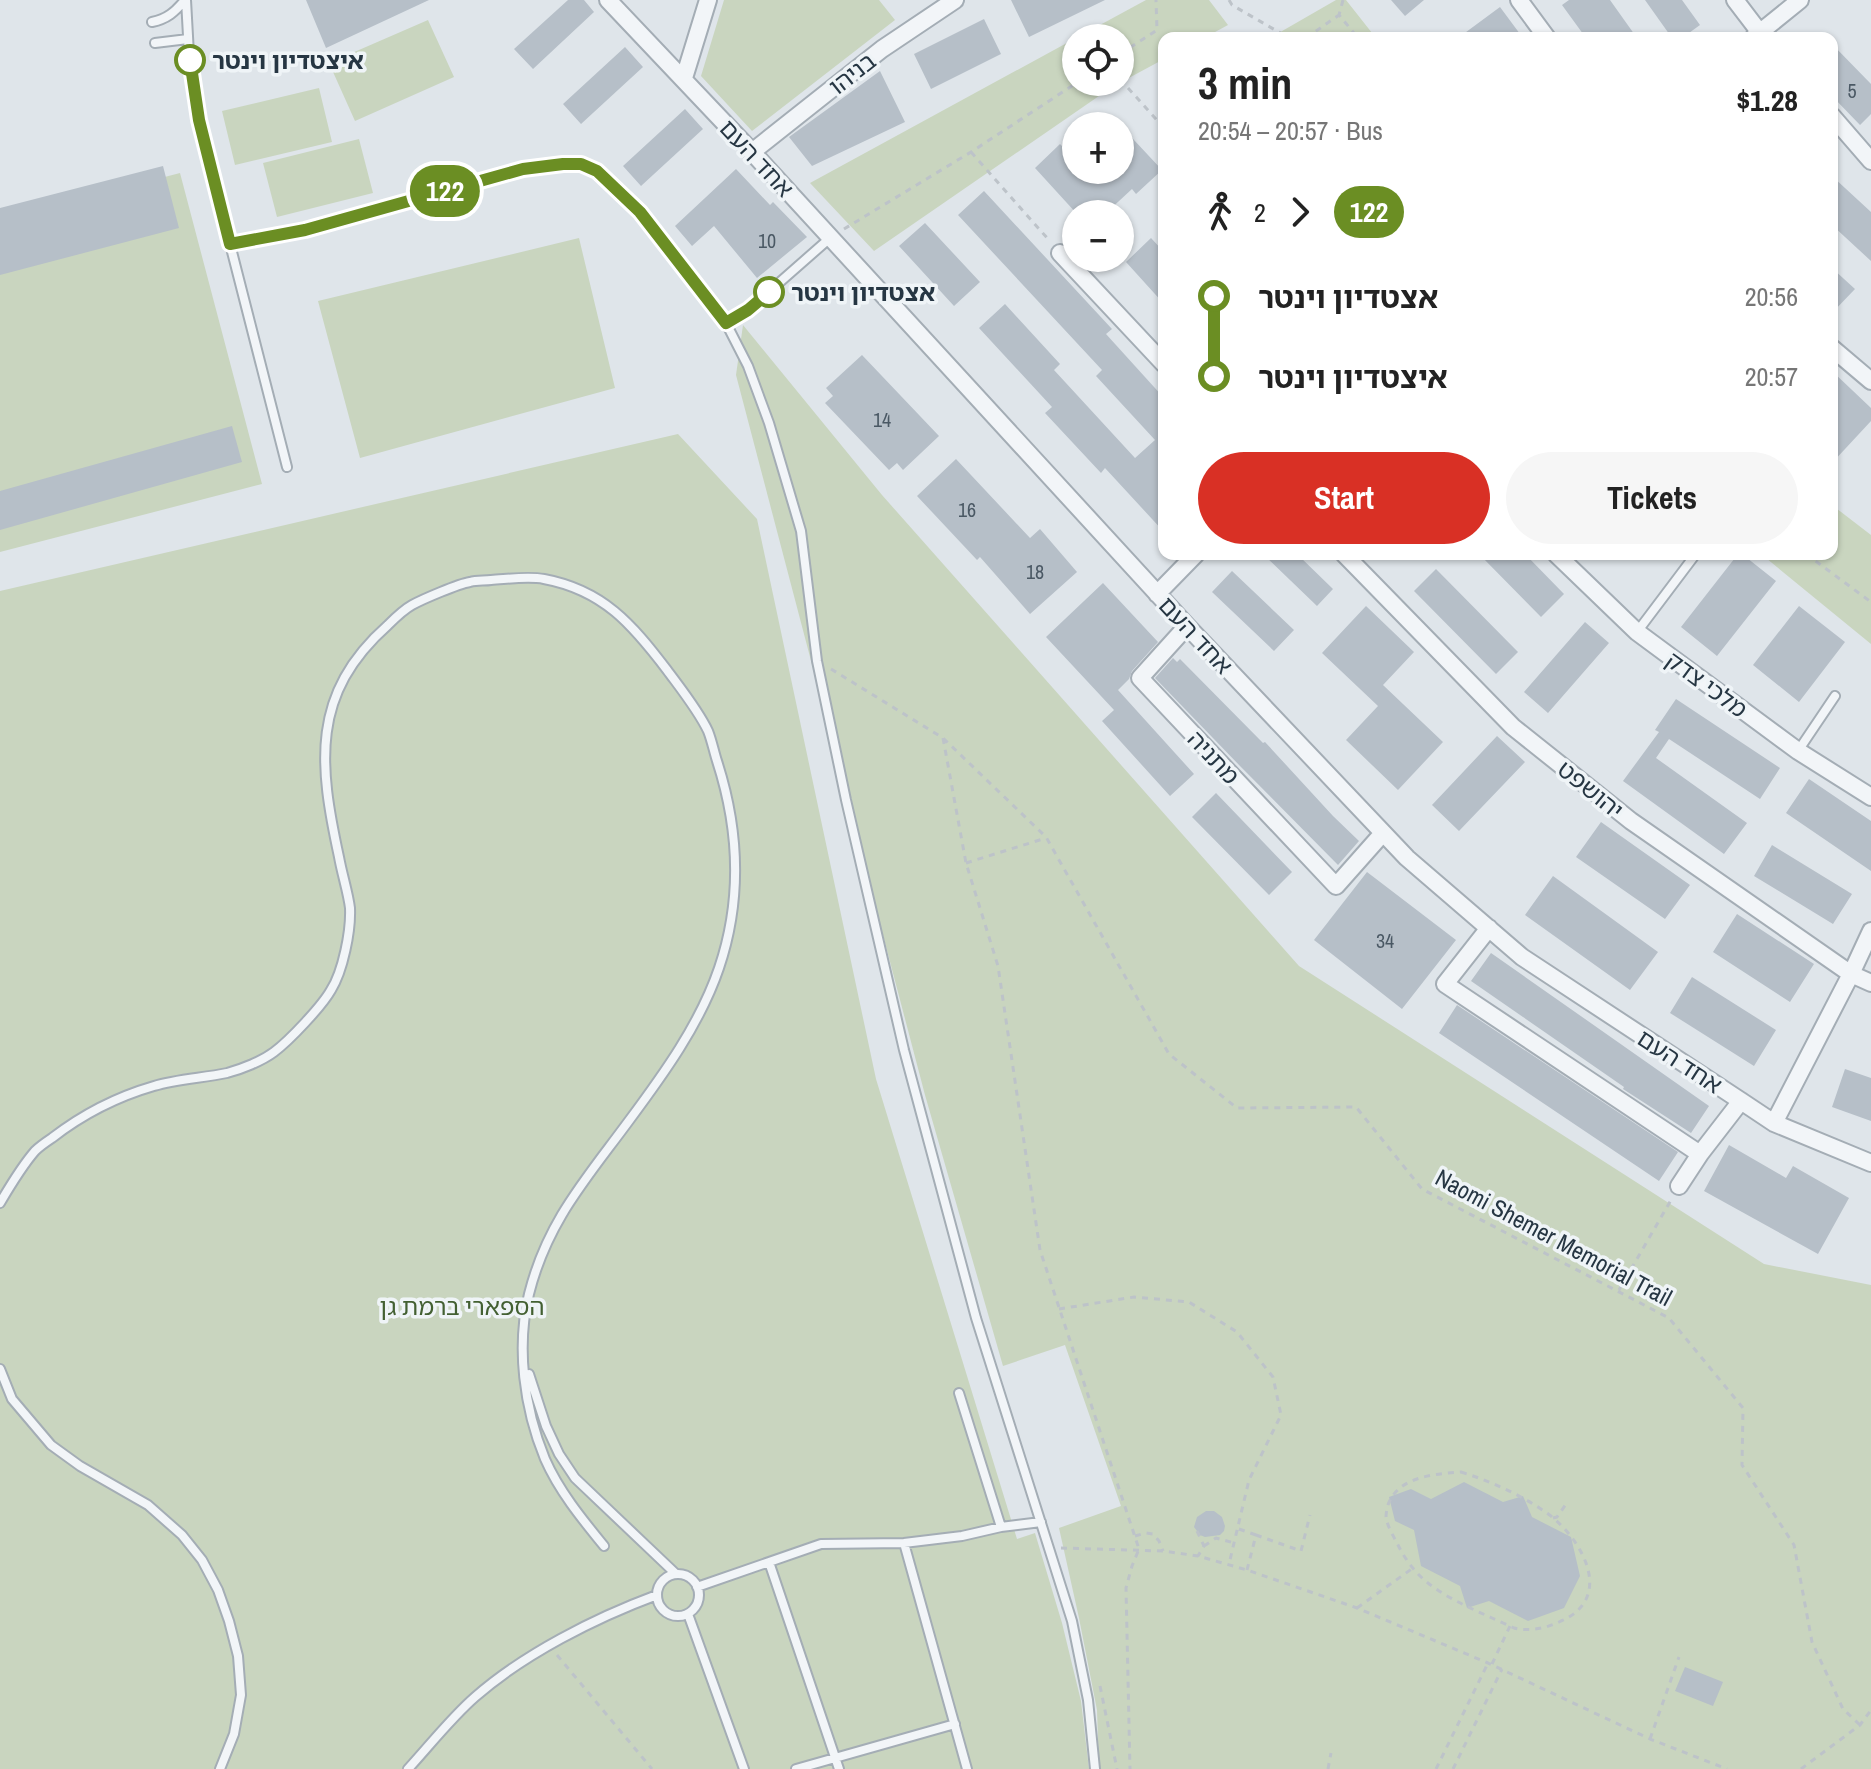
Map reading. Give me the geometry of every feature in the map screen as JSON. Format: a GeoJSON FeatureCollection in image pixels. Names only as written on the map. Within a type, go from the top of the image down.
{"type":"FeatureCollection","features":[{"type":"Feature","properties":{"kind":"street","name":"אחד העם"},"geometry":{"type":"LineString","coordinates":[[608,0],[684,78],[1157,594],[1407,858],[1522,957],[1774,1123],[1871,1163]]}},
{"type":"Feature","properties":{"kind":"street"},"geometry":{"type":"LineString","coordinates":[[684,78],[708,0]]}},
{"type":"Feature","properties":{"kind":"street","name":"בניהו"},"geometry":{"type":"LineString","coordinates":[[752,152],[882,49],[955,0]]}},
{"type":"Feature","properties":{"kind":"street"},"geometry":{"type":"LineString","coordinates":[[1519,0],[1543,32]]}},
{"type":"Feature","properties":{"kind":"street"},"geometry":{"type":"LineString","coordinates":[[1735,0],[1756,32]]}},
{"type":"Feature","properties":{"kind":"street"},"geometry":{"type":"LineString","coordinates":[[1764,32],[1800,0]]}},
{"type":"Feature","properties":{"kind":"street"},"geometry":{"type":"LineString","coordinates":[[1838,123],[1871,161]]}},
{"type":"Feature","properties":{"kind":"street"},"geometry":{"type":"LineString","coordinates":[[1060,253],[1158,358]]}},
{"type":"Feature","properties":{"kind":"street"},"geometry":{"type":"LineString","coordinates":[[1838,353],[1871,381]]}},
{"type":"Feature","properties":{"kind":"street"},"geometry":{"type":"LineString","coordinates":[[1157,594],[1190,560]]}},
{"type":"Feature","properties":{"kind":"street","name":"יהושפט"},"geometry":{"type":"LineString","coordinates":[[1350,560],[1513,727],[1631,821],[1851,974],[1871,983]]}},
{"type":"Feature","properties":{"kind":"street","name":"מלכי צדק"},"geometry":{"type":"LineString","coordinates":[[1562,560],[1637,632],[1798,751],[1871,797]]}},
{"type":"Feature","properties":{"kind":"street","name":"מתניה"},"geometry":{"type":"LineString","coordinates":[[1187,626],[1140,678],[1336,886],[1383,833]]}},
{"type":"Feature","properties":{"kind":"street"},"geometry":{"type":"LineString","coordinates":[[1489,928],[1445,984],[1700,1154]]}},
{"type":"Feature","properties":{"kind":"street"},"geometry":{"type":"LineString","coordinates":[[1774,1123],[1871,931]]}},
{"type":"Feature","properties":{"kind":"street"},"geometry":{"type":"LineString","coordinates":[[1679,1186],[1741,1101]]}},
{"type":"Feature","properties":{"kind":"lane"},"geometry":{"type":"LineString","coordinates":[[152,22],[165,19],[186,0]]}},
{"type":"Feature","properties":{"kind":"lane"},"geometry":{"type":"LineString","coordinates":[[186,0],[189,54],[199,120],[287,467]]}},
{"type":"Feature","properties":{"kind":"lane"},"geometry":{"type":"LineString","coordinates":[[155,43],[188,39]]}},
{"type":"Feature","properties":{"kind":"lane"},"geometry":{"type":"LineString","coordinates":[[230,244],[305,230],[523,169],[581,164],[597,171],[640,212],[726,323],[748,366],[769,423],[801,531],[817,661],[904,1050],[976,1318],[1072,1621],[1088,1700],[1095,1769]]}},
{"type":"Feature","properties":{"kind":"lane"},"geometry":{"type":"LineString","coordinates":[[726,323],[748,310],[830,238]]}},
{"type":"Feature","properties":{"kind":"lane"},"geometry":{"type":"LineString","coordinates":[[1637,632],[1691,560]]}},
{"type":"Feature","properties":{"kind":"lane"},"geometry":{"type":"LineString","coordinates":[[0,1203],[36,1150],[73,1121],[109,1102],[160,1084],[233,1072],[272,1054],[304,1023],[332,989],[347,946],[350,908],[324,781],[326,732],[333,699],[372,639],[409,606],[470,582],[540,578],[589,593],[619,613],[648,646],[679,685],[708,731],[728,796],[735,851],[735,886],[719,966],[685,1040],[627,1124],[576,1190],[555,1224],[528,1296],[522,1350],[526,1387],[536,1430],[546,1461],[579,1515],[604,1546]]}},
{"type":"Feature","properties":{"kind":"lane"},"geometry":{"type":"LineString","coordinates":[[1798,751],[1835,696]]}},
{"type":"Feature","properties":{"kind":"lane"},"geometry":{"type":"LineString","coordinates":[[522,1350],[546,1426],[575,1478],[676,1574]]}},
{"type":"Feature","properties":{"kind":"lane"},"geometry":{"type":"LineString","coordinates":[[0,1369],[12,1399],[51,1445],[80,1466],[148,1505],[182,1535],[208,1570],[229,1621],[238,1656],[241,1695],[234,1734],[220,1769]]}},
{"type":"Feature","properties":{"kind":"lane"},"geometry":{"type":"LineString","coordinates":[[959,1393],[1001,1527]]}},
{"type":"Feature","properties":{"kind":"lane"},"geometry":{"type":"LineString","coordinates":[[697,1587],[821,1544],[904,1543],[1041,1522]]}},
{"type":"Feature","properties":{"kind":"lane"},"geometry":{"type":"LineString","coordinates":[[904,1543],[967,1769]]}},
{"type":"Feature","properties":{"kind":"lane"},"geometry":{"type":"LineString","coordinates":[[769,1562],[839,1769]]}},
{"type":"Feature","properties":{"kind":"lane"},"geometry":{"type":"LineString","coordinates":[[676,1574],[692,1580],[699,1599],[688,1614],[680,1616],[666,1613],[657,1595],[661,1582],[676,1574]]}},
{"type":"Feature","properties":{"kind":"lane"},"geometry":{"type":"LineString","coordinates":[[408,1769],[473,1699],[515,1665],[552,1644],[657,1595]]}},
{"type":"Feature","properties":{"kind":"lane"},"geometry":{"type":"LineString","coordinates":[[688,1614],[744,1769]]}},
{"type":"Feature","properties":{"kind":"lane"},"geometry":{"type":"LineString","coordinates":[[796,1769],[955,1724]]}},
{"type":"Feature","properties":{"kind":"path"},"geometry":{"type":"LineString","coordinates":[[1134,45],[1157,30],[1156,0]]}},
{"type":"Feature","properties":{"kind":"path"},"geometry":{"type":"LineString","coordinates":[[1229,0],[1232,5],[1279,32]]}},
{"type":"Feature","properties":{"kind":"path"},"geometry":{"type":"LineString","coordinates":[[1315,32],[1339,15],[1343,0]]}},
{"type":"Feature","properties":{"kind":"path"},"geometry":{"type":"LineString","coordinates":[[1339,15],[1353,32]]}},
{"type":"Feature","properties":{"kind":"path"},"geometry":{"type":"LineString","coordinates":[[830,238],[1062,92]]}},
{"type":"Feature","properties":{"kind":"path"},"geometry":{"type":"LineString","coordinates":[[1134,95],[1158,121]]}},
{"type":"Feature","properties":{"kind":"path"},"geometry":{"type":"LineString","coordinates":[[971,152],[1060,253]]}},
{"type":"Feature","properties":{"kind":"path"},"geometry":{"type":"LineString","coordinates":[[1814,560],[1871,602]]}},
{"type":"Feature","properties":{"kind":"path","name":"Naomi Shemer Memorial Trail"},"geometry":{"type":"LineString","coordinates":[[817,661],[943,738],[1046,837],[1169,1054],[1237,1108],[1356,1107],[1422,1189],[1669,1318],[1743,1408],[1742,1465],[1794,1545],[1812,1642],[1843,1709],[1860,1725]]}},
{"type":"Feature","properties":{"kind":"path"},"geometry":{"type":"LineString","coordinates":[[943,738],[966,863],[998,966],[1040,1250],[1139,1549],[1126,1588],[1130,1769]]}},
{"type":"Feature","properties":{"kind":"path"},"geometry":{"type":"LineString","coordinates":[[966,863],[1046,837]]}},
{"type":"Feature","properties":{"kind":"path"},"geometry":{"type":"LineString","coordinates":[[1619,1292],[1679,1186]]}},
{"type":"Feature","properties":{"kind":"path"},"geometry":{"type":"LineString","coordinates":[[1059,1309],[1134,1297],[1189,1302],[1237,1332],[1273,1377],[1281,1415],[1249,1480],[1229,1564]]}},
{"type":"Feature","properties":{"kind":"path"},"geometry":{"type":"LineString","coordinates":[[1461,1472],[1505,1489],[1553,1518],[1575,1542],[1591,1582],[1588,1598],[1581,1609],[1572,1616],[1532,1630],[1510,1626],[1475,1611],[1426,1582],[1413,1568],[1392,1534],[1386,1515],[1394,1493],[1418,1479],[1461,1472]]}},
{"type":"Feature","properties":{"kind":"path"},"geometry":{"type":"LineString","coordinates":[[1553,1518],[1566,1504]]}},
{"type":"Feature","properties":{"kind":"path"},"geometry":{"type":"LineString","coordinates":[[1239,1529],[1301,1551],[1310,1515]]}},
{"type":"Feature","properties":{"kind":"path"},"geometry":{"type":"LineString","coordinates":[[1197,1531],[1204,1546]]}},
{"type":"Feature","properties":{"kind":"path"},"geometry":{"type":"LineString","coordinates":[[1135,1536],[1153,1534],[1163,1551]]}},
{"type":"Feature","properties":{"kind":"path"},"geometry":{"type":"LineString","coordinates":[[1247,1570],[1256,1535]]}},
{"type":"Feature","properties":{"kind":"path"},"geometry":{"type":"LineString","coordinates":[[1198,1556],[1204,1546],[1218,1537],[1235,1543]]}},
{"type":"Feature","properties":{"kind":"path"},"geometry":{"type":"LineString","coordinates":[[1059,1548],[1163,1551],[1229,1564],[1357,1608],[1502,1669],[1650,1739],[1727,1769]]}},
{"type":"Feature","properties":{"kind":"path"},"geometry":{"type":"LineString","coordinates":[[1357,1608],[1413,1568]]}},
{"type":"Feature","properties":{"kind":"path"},"geometry":{"type":"LineString","coordinates":[[1436,1769],[1510,1626]]}},
{"type":"Feature","properties":{"kind":"path"},"geometry":{"type":"LineString","coordinates":[[552,1644],[580,1684],[652,1769]]}},
{"type":"Feature","properties":{"kind":"path"},"geometry":{"type":"LineString","coordinates":[[1650,1739],[1679,1657]]}},
{"type":"Feature","properties":{"kind":"path"},"geometry":{"type":"LineString","coordinates":[[1453,1769],[1502,1669]]}},
{"type":"Feature","properties":{"kind":"path"},"geometry":{"type":"LineString","coordinates":[[1098,1681],[1117,1769]]}},
{"type":"Feature","properties":{"kind":"path"},"geometry":{"type":"LineString","coordinates":[[1801,1769],[1860,1725],[1871,1710]]}},
{"type":"Feature","properties":{"kind":"path"},"geometry":{"type":"LineString","coordinates":[[1328,1769],[1331,1753]]}},
{"type":"Feature","properties":{"kind":"green space"},"geometry":{"type":"Polygon","coordinates":[[[724,0],[879,0],[895,20],[752,131],[701,76],[724,0]]]}},
{"type":"Feature","properties":{"kind":"green space"},"geometry":{"type":"Polygon","coordinates":[[[1146,0],[1209,0],[1228,25],[1215,32],[1158,32],[1158,62],[1134,75],[1134,24],[1102,24],[1146,0]]]}},
{"type":"Feature","properties":{"kind":"green space"},"geometry":{"type":"Polygon","coordinates":[[[1336,0],[1346,0],[1371,32],[1280,32],[1336,0]]]}},
{"type":"Feature","properties":{"kind":"green space"},"geometry":{"type":"Polygon","coordinates":[[[428,20],[454,77],[355,121],[329,63],[428,20]]]}},
{"type":"Feature","properties":{"kind":"green space"},"geometry":{"type":"Polygon","coordinates":[[[1062,46],[1062,96],[1099,96],[1076,112],[1062,112],[1062,121],[874,251],[810,183],[1062,46]]]}},
{"type":"Feature","properties":{"kind":"green space"},"geometry":{"type":"Polygon","coordinates":[[[319,88],[332,142],[235,165],[222,111],[319,88]]]}},
{"type":"Feature","properties":{"kind":"green space"},"geometry":{"type":"Polygon","coordinates":[[[359,139],[373,193],[277,217],[263,163],[359,139]]]}},
{"type":"Feature","properties":{"kind":"green space"},"geometry":{"type":"Polygon","coordinates":[[[180,173],[262,484],[0,552],[0,220],[180,173]]]}},
{"type":"Feature","properties":{"kind":"green space"},"geometry":{"type":"Polygon","coordinates":[[[579,238],[615,388],[360,458],[318,301],[579,238]]]}},
{"type":"Feature","properties":{"kind":"green space"},"geometry":{"type":"Polygon","coordinates":[[[743,325],[882,495],[1299,966],[1764,1264],[1871,1285],[1871,1769],[1099,1769],[1097,1710],[1059,1528],[1121,1506],[1065,1345],[1003,1366],[925,1095],[736,375],[743,325]]]}},
{"type":"Feature","properties":{"kind":"green space","name":"הספארי ברמת גן"},"geometry":{"type":"Polygon","coordinates":[[[678,434],[757,519],[876,1079],[1017,1539],[1035,1533],[1081,1701],[1089,1769],[0,1769],[0,591],[678,434]]]}},
{"type":"Feature","properties":{"kind":"green space"},"geometry":{"type":"Polygon","coordinates":[[[1838,510],[1871,535],[1871,644],[1768,560],[1838,560],[1838,510]]]}},
{"type":"Feature","properties":{"kind":"building"},"geometry":{"type":"Polygon","coordinates":[[[306,0],[429,0],[326,48],[306,0]]]}},
{"type":"Feature","properties":{"kind":"building"},"geometry":{"type":"Polygon","coordinates":[[[568,0],[584,0],[594,12],[533,69],[514,49],[568,0]]]}},
{"type":"Feature","properties":{"kind":"building"},"geometry":{"type":"Polygon","coordinates":[[[1011,0],[1105,0],[1029,37],[1011,0]]]}},
{"type":"Feature","properties":{"kind":"building"},"geometry":{"type":"Polygon","coordinates":[[[1391,0],[1424,0],[1405,16],[1391,0]]]}},
{"type":"Feature","properties":{"kind":"building"},"geometry":{"type":"Polygon","coordinates":[[[1569,0],[1610,0],[1633,32],[1582,32],[1562,5],[1569,0]]]}},
{"type":"Feature","properties":{"kind":"building"},"geometry":{"type":"Polygon","coordinates":[[[1645,0],[1682,0],[1700,25],[1690,32],[1668,32],[1645,0]]]}},
{"type":"Feature","properties":{"kind":"building"},"geometry":{"type":"Polygon","coordinates":[[[1500,7],[1519,32],[1466,32],[1500,7]]]}},
{"type":"Feature","properties":{"kind":"building"},"geometry":{"type":"Polygon","coordinates":[[[984,19],[1001,54],[931,89],[914,54],[984,19]]]}},
{"type":"Feature","properties":{"kind":"building"},"geometry":{"type":"Polygon","coordinates":[[[625,47],[643,67],[581,124],[563,104],[625,47]]]}},
{"type":"Feature","properties":{"kind":"building"},"geometry":{"type":"Polygon","coordinates":[[[1838,50],[1871,84],[1871,114],[1860,125],[1838,102],[1838,50]]]}},
{"type":"Feature","properties":{"kind":"building"},"geometry":{"type":"Polygon","coordinates":[[[880,71],[905,122],[812,166],[789,137],[880,71]]]}},
{"type":"Feature","properties":{"kind":"building"},"geometry":{"type":"Polygon","coordinates":[[[685,109],[703,129],[641,186],[623,166],[685,109]]]}},
{"type":"Feature","properties":{"kind":"building"},"geometry":{"type":"Polygon","coordinates":[[[1134,140],[1158,166],[1158,174],[1136,194],[1132,189],[1120,200],[1064,200],[1035,168],[1060,144],[1062,184],[1134,184],[1134,140]]]}},
{"type":"Feature","properties":{"kind":"building"},"geometry":{"type":"Polygon","coordinates":[[[163,166],[179,228],[0,275],[0,208],[163,166]]]}},
{"type":"Feature","properties":{"kind":"building"},"geometry":{"type":"Polygon","coordinates":[[[736,169],[770,205],[773,202],[807,237],[757,278],[714,226],[692,246],[675,226],[736,169]]]}},
{"type":"Feature","properties":{"kind":"building"},"geometry":{"type":"Polygon","coordinates":[[[1838,182],[1871,212],[1871,261],[1838,231],[1838,182]]]}},
{"type":"Feature","properties":{"kind":"building"},"geometry":{"type":"Polygon","coordinates":[[[984,191],[1112,329],[1106,334],[1158,391],[1158,525],[1105,468],[1101,473],[1045,413],[1052,407],[979,328],[1005,304],[1060,364],[1054,370],[1135,458],[1155,440],[1096,376],[1102,370],[958,215],[984,191]]]}},
{"type":"Feature","properties":{"kind":"building"},"geometry":{"type":"Polygon","coordinates":[[[925,223],[980,282],[954,306],[899,246],[925,223]]]}},
{"type":"Feature","properties":{"kind":"building"},"geometry":{"type":"Polygon","coordinates":[[[1151,238],[1158,246],[1158,297],[1134,271],[1134,254],[1151,238]]]}},
{"type":"Feature","properties":{"kind":"building"},"geometry":{"type":"Polygon","coordinates":[[[1838,273],[1855,289],[1838,307],[1838,273]]]}},
{"type":"Feature","properties":{"kind":"building"},"geometry":{"type":"Polygon","coordinates":[[[862,355],[939,436],[903,470],[897,463],[889,470],[825,403],[833,396],[826,388],[862,355]]]}},
{"type":"Feature","properties":{"kind":"building"},"geometry":{"type":"Polygon","coordinates":[[[1838,377],[1871,408],[1871,421],[1838,457],[1838,377]]]}},
{"type":"Feature","properties":{"kind":"building"},"geometry":{"type":"Polygon","coordinates":[[[232,426],[242,462],[0,530],[0,491],[232,426]]]}},
{"type":"Feature","properties":{"kind":"building"},"geometry":{"type":"Polygon","coordinates":[[[956,459],[1030,538],[1040,529],[1077,572],[1030,614],[980,557],[977,560],[917,496],[956,459]]]}},
{"type":"Feature","properties":{"kind":"building"},"geometry":{"type":"Polygon","coordinates":[[[1269,560],[1303,560],[1333,589],[1317,606],[1269,560]]]}},
{"type":"Feature","properties":{"kind":"building"},"geometry":{"type":"Polygon","coordinates":[[[1485,560],[1531,560],[1564,594],[1541,617],[1485,560]]]}},
{"type":"Feature","properties":{"kind":"building"},"geometry":{"type":"Polygon","coordinates":[[[1733,560],[1750,560],[1776,581],[1717,656],[1681,627],[1733,560]]]}},
{"type":"Feature","properties":{"kind":"building"},"geometry":{"type":"Polygon","coordinates":[[[1436,569],[1518,652],[1496,674],[1414,591],[1436,569]]]}},
{"type":"Feature","properties":{"kind":"building"},"geometry":{"type":"Polygon","coordinates":[[[1232,571],[1294,630],[1274,651],[1212,592],[1232,571]]]}},
{"type":"Feature","properties":{"kind":"building"},"geometry":{"type":"Polygon","coordinates":[[[1103,583],[1158,642],[1118,690],[1194,774],[1170,796],[1102,721],[1114,710],[1046,637],[1103,583]]]}},
{"type":"Feature","properties":{"kind":"building"},"geometry":{"type":"Polygon","coordinates":[[[1366,606],[1414,652],[1383,685],[1443,742],[1398,790],[1346,740],[1378,706],[1322,653],[1366,606]]]}},
{"type":"Feature","properties":{"kind":"building"},"geometry":{"type":"Polygon","coordinates":[[[1799,606],[1845,642],[1799,702],[1753,665],[1799,606]]]}},
{"type":"Feature","properties":{"kind":"building"},"geometry":{"type":"Polygon","coordinates":[[[1585,622],[1609,643],[1548,713],[1524,692],[1585,622]]]}},
{"type":"Feature","properties":{"kind":"building"},"geometry":{"type":"Polygon","coordinates":[[[1173,658],[1177,662],[1180,659],[1265,742],[1359,841],[1338,865],[1155,678],[1173,658]]]}},
{"type":"Feature","properties":{"kind":"building"},"geometry":{"type":"Polygon","coordinates":[[[1676,699],[1780,768],[1760,799],[1669,739],[1656,758],[1747,823],[1724,854],[1623,781],[1659,732],[1655,730],[1676,699]]]}},
{"type":"Feature","properties":{"kind":"building"},"geometry":{"type":"Polygon","coordinates":[[[1497,736],[1525,762],[1459,831],[1432,805],[1497,736]]]}},
{"type":"Feature","properties":{"kind":"building"},"geometry":{"type":"Polygon","coordinates":[[[1809,779],[1871,821],[1871,871],[1786,813],[1809,779]]]}},
{"type":"Feature","properties":{"kind":"building"},"geometry":{"type":"Polygon","coordinates":[[[1216,793],[1292,872],[1269,895],[1192,817],[1216,793]]]}},
{"type":"Feature","properties":{"kind":"building"},"geometry":{"type":"Polygon","coordinates":[[[1601,822],[1690,885],[1665,919],[1576,857],[1601,822]]]}},
{"type":"Feature","properties":{"kind":"building"},"geometry":{"type":"Polygon","coordinates":[[[1772,845],[1852,894],[1833,924],[1754,876],[1772,845]]]}},
{"type":"Feature","properties":{"kind":"building"},"geometry":{"type":"Polygon","coordinates":[[[1367,872],[1456,940],[1402,1009],[1314,940],[1367,872]]]}},
{"type":"Feature","properties":{"kind":"building"},"geometry":{"type":"Polygon","coordinates":[[[1553,876],[1658,952],[1630,990],[1525,915],[1553,876]]]}},
{"type":"Feature","properties":{"kind":"building"},"geometry":{"type":"Polygon","coordinates":[[[1737,914],[1814,964],[1790,1002],[1713,952],[1737,914]]]}},
{"type":"Feature","properties":{"kind":"building"},"geometry":{"type":"Polygon","coordinates":[[[1491,953],[1709,1106],[1691,1133],[1623,1089],[1471,981],[1491,953]]]}},
{"type":"Feature","properties":{"kind":"building"},"geometry":{"type":"Polygon","coordinates":[[[1692,977],[1776,1030],[1754,1066],[1670,1013],[1692,977]]]}},
{"type":"Feature","properties":{"kind":"building"},"geometry":{"type":"Polygon","coordinates":[[[1457,1005],[1678,1152],[1659,1181],[1439,1033],[1457,1005]]]}},
{"type":"Feature","properties":{"kind":"building"},"geometry":{"type":"Polygon","coordinates":[[[1845,1069],[1871,1078],[1871,1121],[1832,1107],[1845,1069]]]}},
{"type":"Feature","properties":{"kind":"building"},"geometry":{"type":"Polygon","coordinates":[[[1729,1145],[1786,1178],[1793,1166],[1849,1198],[1818,1254],[1704,1191],[1729,1145]]]}},
{"type":"Feature","properties":{"kind":"building"},"geometry":{"type":"Polygon","coordinates":[[[1464,1482],[1503,1502],[1523,1496],[1532,1517],[1571,1537],[1580,1576],[1564,1608],[1528,1621],[1489,1601],[1467,1608],[1460,1586],[1421,1566],[1414,1530],[1395,1521],[1389,1497],[1411,1489],[1431,1499],[1464,1482]]]}},
{"type":"Feature","properties":{"kind":"building"},"geometry":{"type":"Polygon","coordinates":[[[1206,1511],[1214,1511],[1222,1517],[1225,1526],[1220,1535],[1205,1537],[1194,1527],[1197,1517],[1206,1511]]]}},
{"type":"Feature","properties":{"kind":"building"},"geometry":{"type":"Polygon","coordinates":[[[1685,1667],[1723,1682],[1713,1706],[1675,1691],[1685,1667]]]}},
{"type":"Feature","properties":{"kind":"bus line","name":"122"},"geometry":{"type":"LineString","coordinates":[[190,60],[199,120],[230,244],[305,230],[523,169],[581,164],[597,171],[640,212],[726,323],[769,292]]}},
{"type":"Feature","properties":{"kind":"place","name":"איצטדיון וינטר"},"geometry":{"type":"Point","coordinates":[190,60]}},
{"type":"Feature","properties":{"kind":"place","name":"אצטדיון וינטר"},"geometry":{"type":"Point","coordinates":[769,292]}}]}
